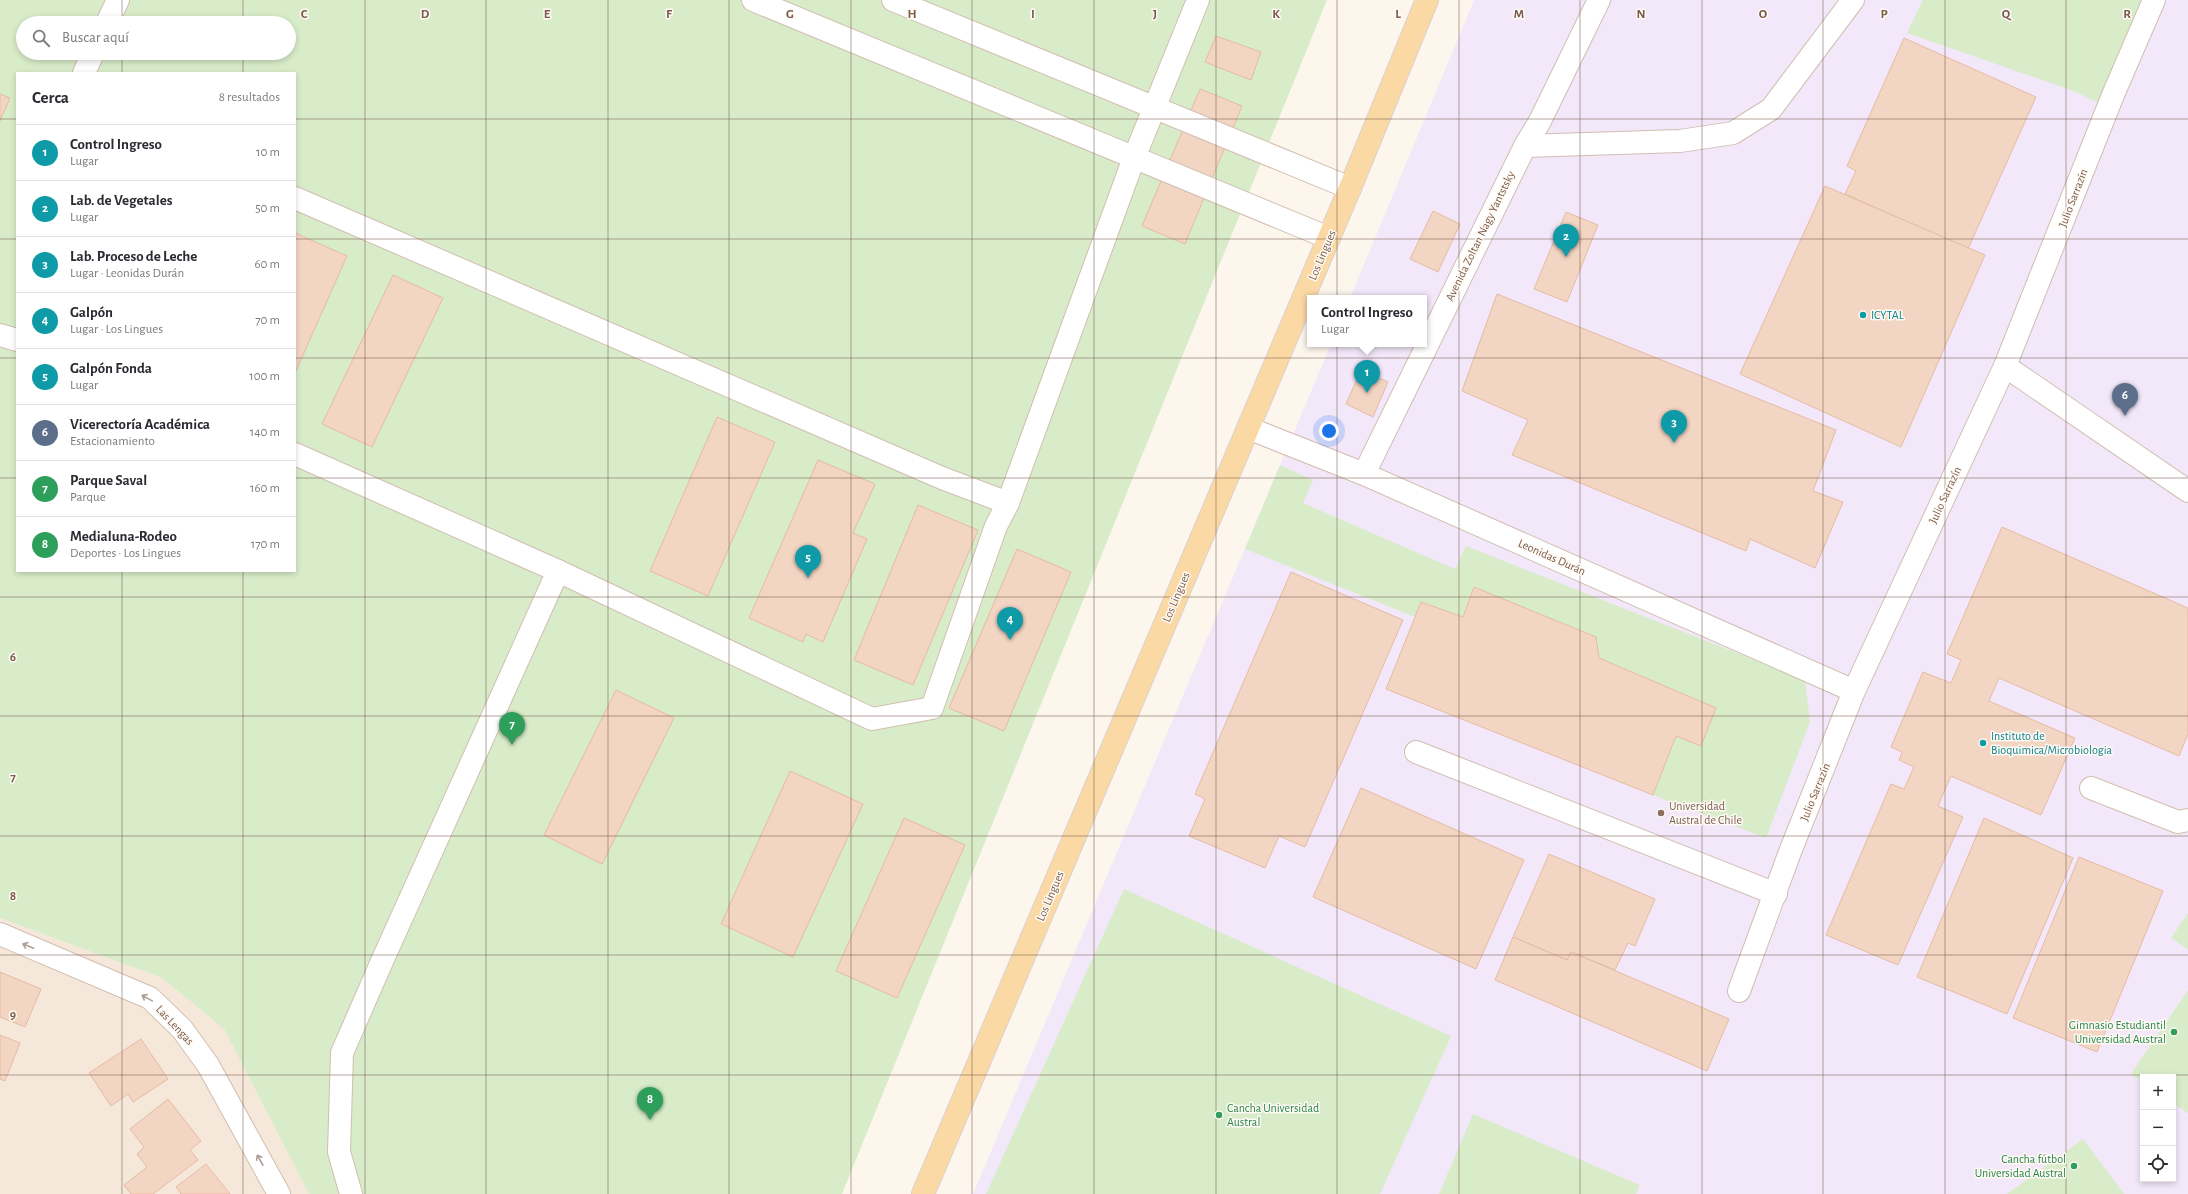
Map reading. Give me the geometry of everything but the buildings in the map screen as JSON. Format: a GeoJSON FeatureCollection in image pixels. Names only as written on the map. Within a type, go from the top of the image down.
{"type":"FeatureCollection","features":[{"type":"Feature","properties":{"kind":"main road","name":"Los Lingues"},"geometry":{"type":"LineString","coordinates":[[923,1194],[1329,238],[1427,0]]}},
{"type":"Feature","properties":{"kind":"street"},"geometry":{"type":"LineString","coordinates":[[110,16],[118,0]]}},
{"type":"Feature","properties":{"kind":"street"},"geometry":{"type":"LineString","coordinates":[[753,0],[1329,238]]}},
{"type":"Feature","properties":{"kind":"street"},"geometry":{"type":"LineString","coordinates":[[893,0],[1350,188]]}},
{"type":"Feature","properties":{"kind":"street"},"geometry":{"type":"LineString","coordinates":[[296,454],[558,571],[872,719],[932,708],[996,526],[1008,503],[1134,158],[1198,0]]}},
{"type":"Feature","properties":{"kind":"street","name":"Avenida Zoltan Nagy Yantstsky"},"geometry":{"type":"LineString","coordinates":[[1427,346],[1525,146],[1540,121],[1599,0]]}},
{"type":"Feature","properties":{"kind":"street"},"geometry":{"type":"LineString","coordinates":[[1525,146],[1680,141],[1733,133],[1771,108],[1853,0]]}},
{"type":"Feature","properties":{"kind":"street","name":"Julio Sarrazín"},"geometry":{"type":"LineString","coordinates":[[1739,991],[1776,894],[1790,852],[1854,691],[2005,366],[2113,95],[2154,0]]}},
{"type":"Feature","properties":{"kind":"street"},"geometry":{"type":"LineString","coordinates":[[84,72],[90,60]]}},
{"type":"Feature","properties":{"kind":"street"},"geometry":{"type":"LineString","coordinates":[[296,198],[942,478],[1008,503]]}},
{"type":"Feature","properties":{"kind":"street"},"geometry":{"type":"LineString","coordinates":[[0,335],[16,340]]}},
{"type":"Feature","properties":{"kind":"street","name":"Avenida Zoltan Nagy Yantstsky"},"geometry":{"type":"LineString","coordinates":[[1364,474],[1426,347]]}},
{"type":"Feature","properties":{"kind":"street"},"geometry":{"type":"LineString","coordinates":[[2005,366],[2188,491]]}},
{"type":"Feature","properties":{"kind":"street","name":"Leonidas Durán"},"geometry":{"type":"LineString","coordinates":[[1248,428],[1364,474],[1854,691]]}},
{"type":"Feature","properties":{"kind":"street"},"geometry":{"type":"LineString","coordinates":[[351,1194],[339,1152],[342,1053],[382,959],[558,571]]}},
{"type":"Feature","properties":{"kind":"street"},"geometry":{"type":"LineString","coordinates":[[1416,752],[1776,894]]}},
{"type":"Feature","properties":{"kind":"street"},"geometry":{"type":"LineString","coordinates":[[2091,788],[2178,822],[2188,820]]}},
{"type":"Feature","properties":{"kind":"street","name":"Las Lengas"},"geometry":{"type":"LineString","coordinates":[[0,934],[150,998],[182,1029],[208,1064],[279,1194]]}},
{"type":"Feature","properties":{"kind":"shaded area","name":"Universidad Austral de Chile"},"geometry":{"type":"Polygon","coordinates":[[[1474,0],[2188,0],[2188,1194],[973,1194],[1330,347],[1427,347],[1427,295],[1351,295],[1474,0]]]}},
{"type":"Feature","properties":{"kind":"shaded area"},"geometry":{"type":"Polygon","coordinates":[[[0,918],[162,978],[224,1029],[309,1194],[0,1194],[0,918]]]}},
{"type":"Feature","properties":{"kind":"green space"},"geometry":{"type":"Polygon","coordinates":[[[0,0],[1327,0],[842,1194],[309,1194],[224,1029],[162,978],[0,918],[0,0]]]}},
{"type":"Feature","properties":{"kind":"green space"},"geometry":{"type":"Polygon","coordinates":[[[1923,0],[2144,0],[2097,102],[2071,90],[1907,33],[1923,0]]]}},
{"type":"Feature","properties":{"kind":"green space"},"geometry":{"type":"Polygon","coordinates":[[[1280,465],[1313,480],[1303,503],[1455,569],[1466,546],[1805,680],[1810,722],[1766,838],[1653,795],[1676,736],[1701,745],[1716,708],[1599,658],[1596,637],[1475,588],[1463,617],[1421,602],[1415,617],[1245,549],[1280,465]]]}},
{"type":"Feature","properties":{"kind":"green space","name":"Cancha Universidad Austral"},"geometry":{"type":"Polygon","coordinates":[[[1124,889],[1451,1036],[1380,1194],[986,1194],[1124,889]]]}},
{"type":"Feature","properties":{"kind":"green space"},"geometry":{"type":"Polygon","coordinates":[[[2188,913],[2188,950],[2171,938],[2188,913]]]}},
{"type":"Feature","properties":{"kind":"green space","name":"Gimnasio Estudiantil Universidad Austral"},"geometry":{"type":"Polygon","coordinates":[[[2188,990],[2188,1113],[2176,1105],[2176,1074],[2140,1074],[2140,1080],[2131,1074],[2188,990]]]}},
{"type":"Feature","properties":{"kind":"green space"},"geometry":{"type":"Polygon","coordinates":[[[1473,1114],[1640,1185],[1636,1194],[1439,1194],[1473,1114]]]}},
{"type":"Feature","properties":{"kind":"green space","name":"Cancha fútbol Universidad Austral"},"geometry":{"type":"Polygon","coordinates":[[[2083,1139],[2124,1194],[2007,1194],[2083,1139]]]}},
{"type":"Feature","properties":{"kind":"place","name":"Lab. de Vegetales"},"geometry":{"type":"Point","coordinates":[1566,257]}},
{"type":"Feature","properties":{"kind":"place","name":"ICYTAL"},"geometry":{"type":"Point","coordinates":[1863,315]}},
{"type":"Feature","properties":{"kind":"place","name":"Control Ingreso"},"geometry":{"type":"Point","coordinates":[1367,393]}},
{"type":"Feature","properties":{"kind":"place","name":"Vicerectoría Académica"},"geometry":{"type":"Point","coordinates":[2125,416]}},
{"type":"Feature","properties":{"kind":"place","name":"Lab. Proceso de Leche"},"geometry":{"type":"Point","coordinates":[1674,443]}},
{"type":"Feature","properties":{"kind":"place","name":"Galpón Fonda"},"geometry":{"type":"Point","coordinates":[808,578]}},
{"type":"Feature","properties":{"kind":"place","name":"Galpón"},"geometry":{"type":"Point","coordinates":[1010,640]}},
{"type":"Feature","properties":{"kind":"place","name":"Instituto de Bioquimica/Microbiologia"},"geometry":{"type":"Point","coordinates":[1983,743]}},
{"type":"Feature","properties":{"kind":"place","name":"Parque Saval"},"geometry":{"type":"Point","coordinates":[512,745]}},
{"type":"Feature","properties":{"kind":"place","name":"Universidad Austral de Chile"},"geometry":{"type":"Point","coordinates":[1661,813]}},
{"type":"Feature","properties":{"kind":"place","name":"Gimnasio Estudiantil Universidad Austral"},"geometry":{"type":"Point","coordinates":[2174,1032]}},
{"type":"Feature","properties":{"kind":"place","name":"Cancha Universidad Austral"},"geometry":{"type":"Point","coordinates":[1219,1115]}},
{"type":"Feature","properties":{"kind":"place","name":"Medialuna-Rodeo"},"geometry":{"type":"Point","coordinates":[650,1120]}},
{"type":"Feature","properties":{"kind":"place","name":"Cancha fútbol Universidad Austral"},"geometry":{"type":"Point","coordinates":[2074,1166]}}]}
